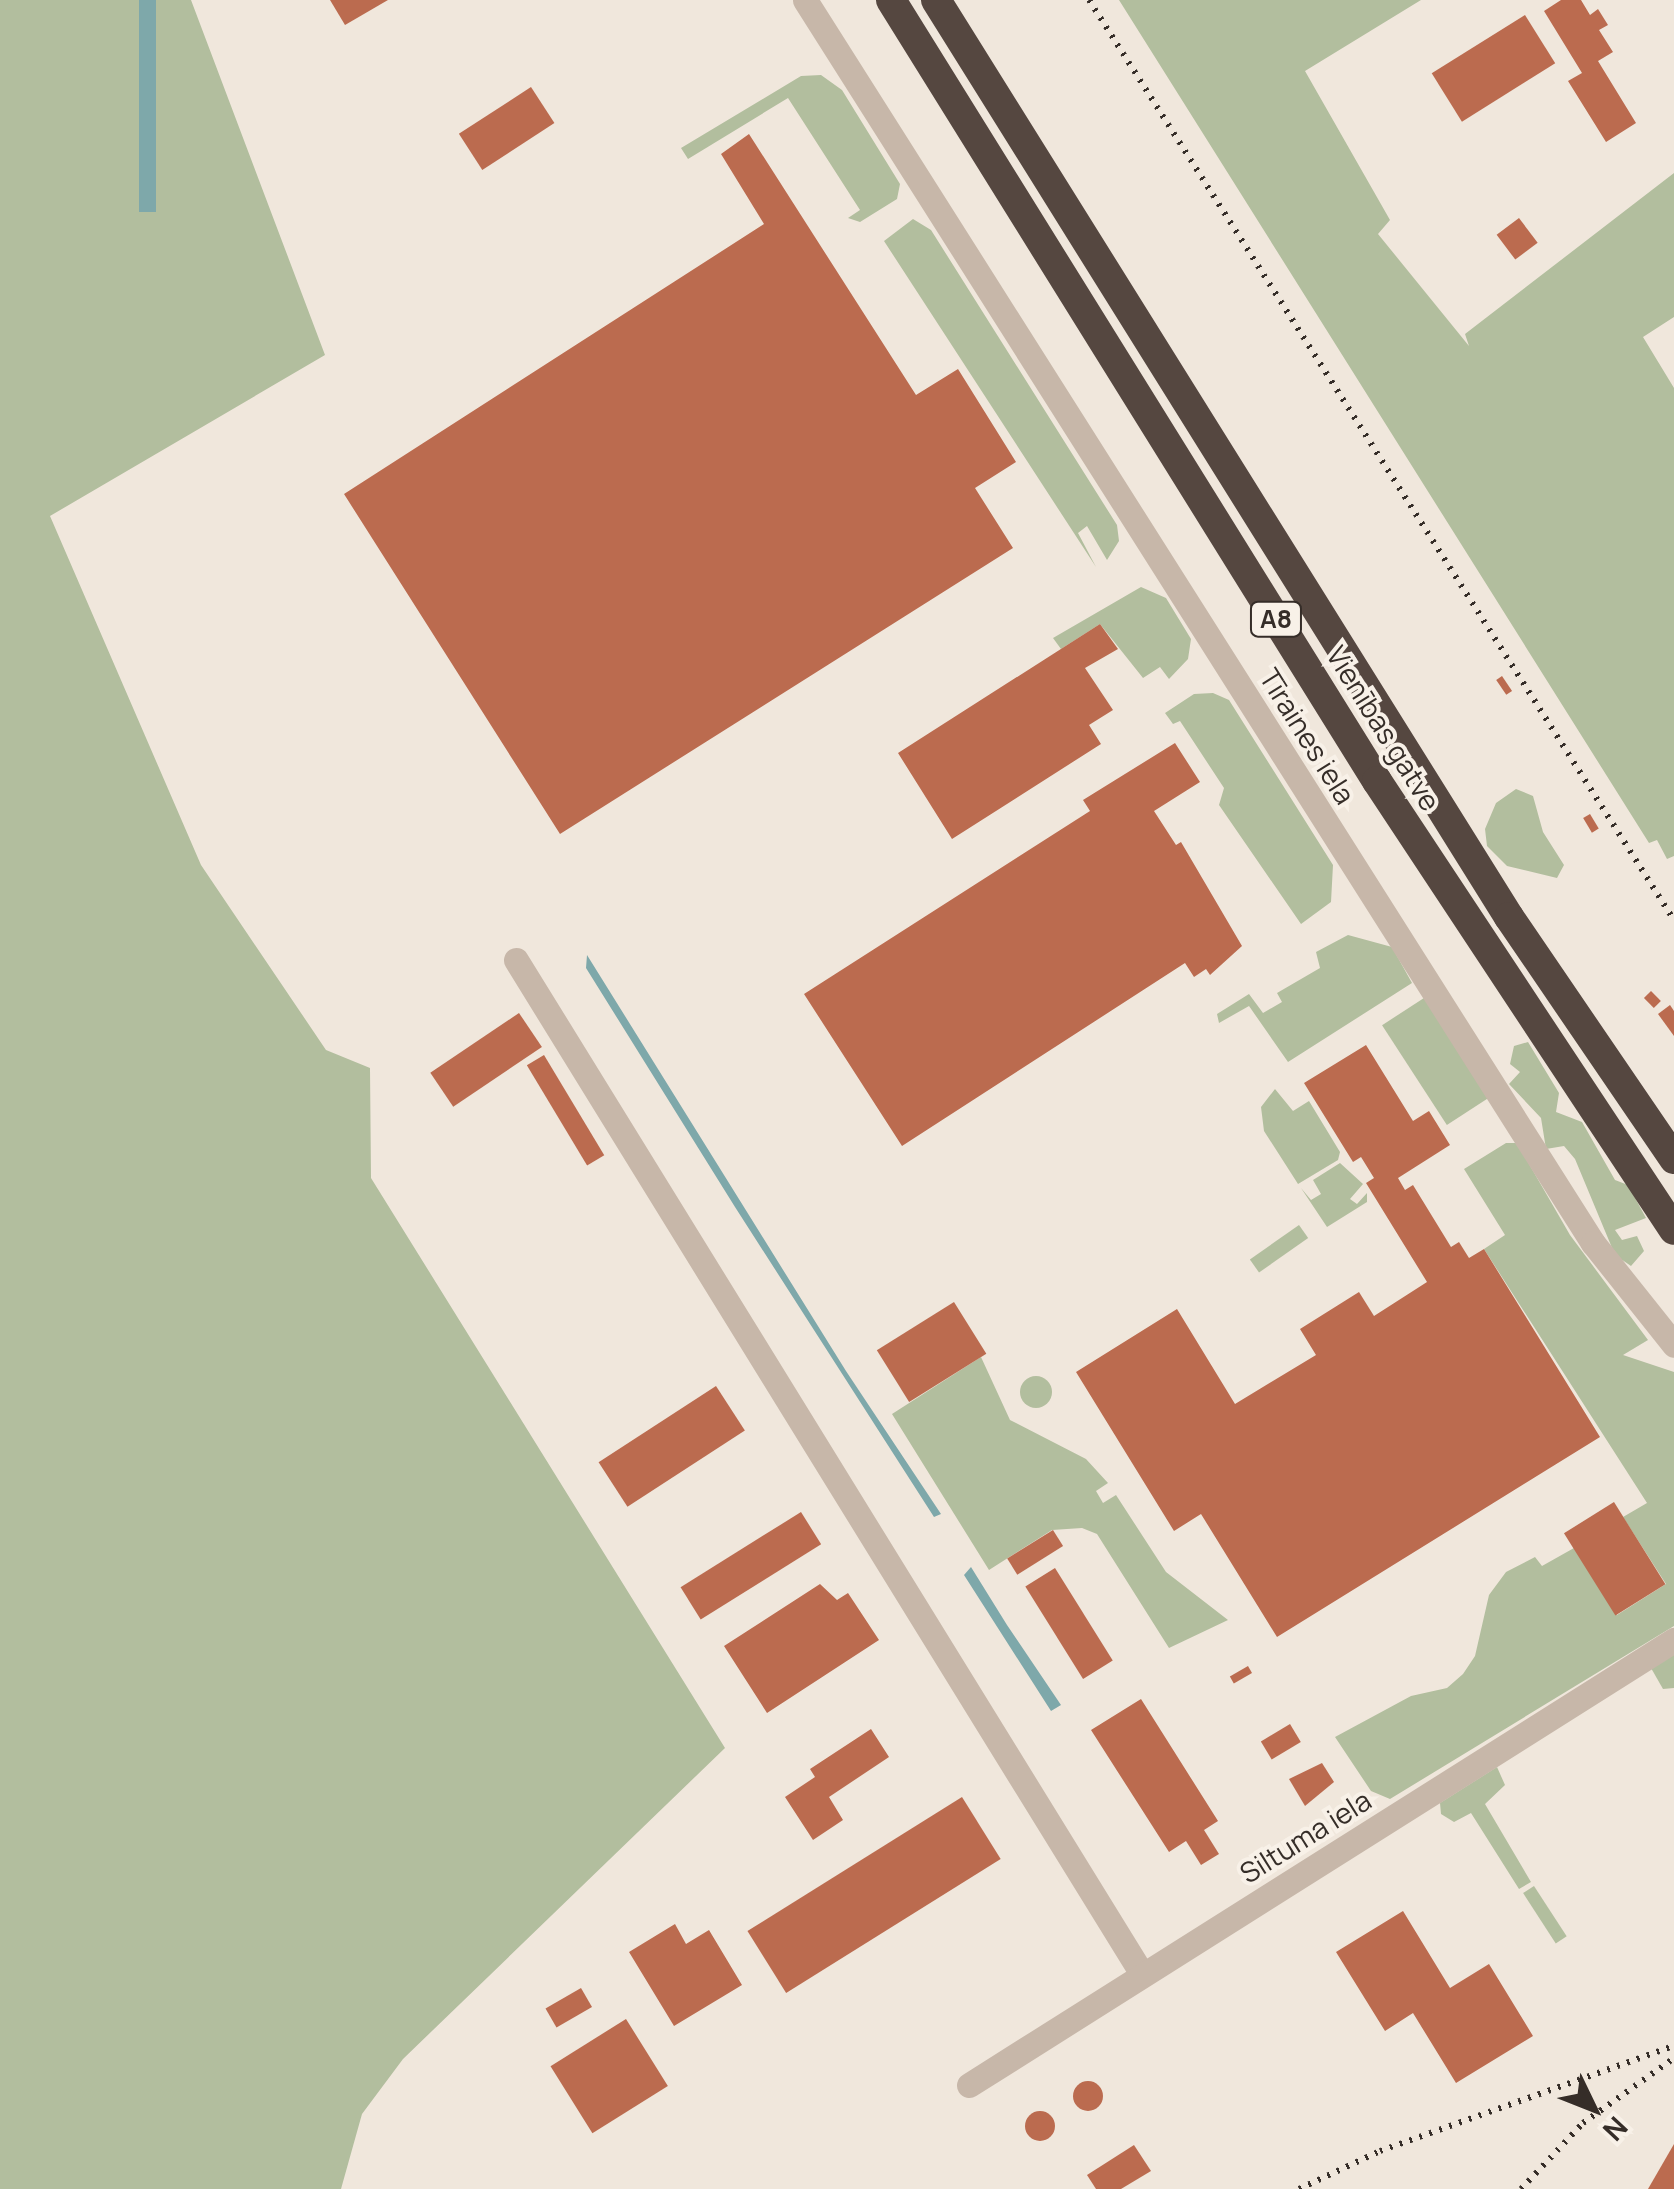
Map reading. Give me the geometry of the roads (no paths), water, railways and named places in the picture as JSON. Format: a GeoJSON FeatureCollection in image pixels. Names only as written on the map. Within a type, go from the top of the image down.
{"type":"FeatureCollection","features":[{"type":"Feature","properties":{"kind":"highway","name":"Vienības gatve"},"geometry":{"type":"LineString","coordinates":[[891,0],[1388,798],[1674,1230]]}},
{"type":"Feature","properties":{"kind":"highway","name":"Vienības gatve"},"geometry":{"type":"LineString","coordinates":[[936,0],[1498,900],[1674,1159]]}},
{"type":"Feature","properties":{"kind":"street","name":"Tīraines iela"},"geometry":{"type":"LineString","coordinates":[[805,0],[1593,1243],[1674,1345]]}},
{"type":"Feature","properties":{"kind":"street"},"geometry":{"type":"LineString","coordinates":[[516,960],[1142,1974]]}},
{"type":"Feature","properties":{"kind":"street","name":"Siltuma iela"},"geometry":{"type":"LineString","coordinates":[[969,2086],[1674,1640]]}},
{"type":"Feature","properties":{"kind":"water"},"geometry":{"type":"Polygon","coordinates":[[[139,0],[156,0],[156,212],[139,212],[139,0]]]}},
{"type":"Feature","properties":{"kind":"water"},"geometry":{"type":"Polygon","coordinates":[[[587,955],[846,1371],[941,1514],[934,1517],[735,1207],[586,968],[587,955]]]}},
{"type":"Feature","properties":{"kind":"water"},"geometry":{"type":"Polygon","coordinates":[[[971,1567],[1061,1705],[1051,1711],[964,1575],[971,1567]]]}},
{"type":"Feature","properties":{"kind":"railway"},"geometry":{"type":"LineString","coordinates":[[1089,0],[1674,920]]}},
{"type":"Feature","properties":{"kind":"railway"},"geometry":{"type":"LineString","coordinates":[[1299,2189],[1380,2151],[1674,2046]]}},
{"type":"Feature","properties":{"kind":"railway"},"geometry":{"type":"LineString","coordinates":[[1521,2189],[1583,2123],[1674,2058]]}}]}
